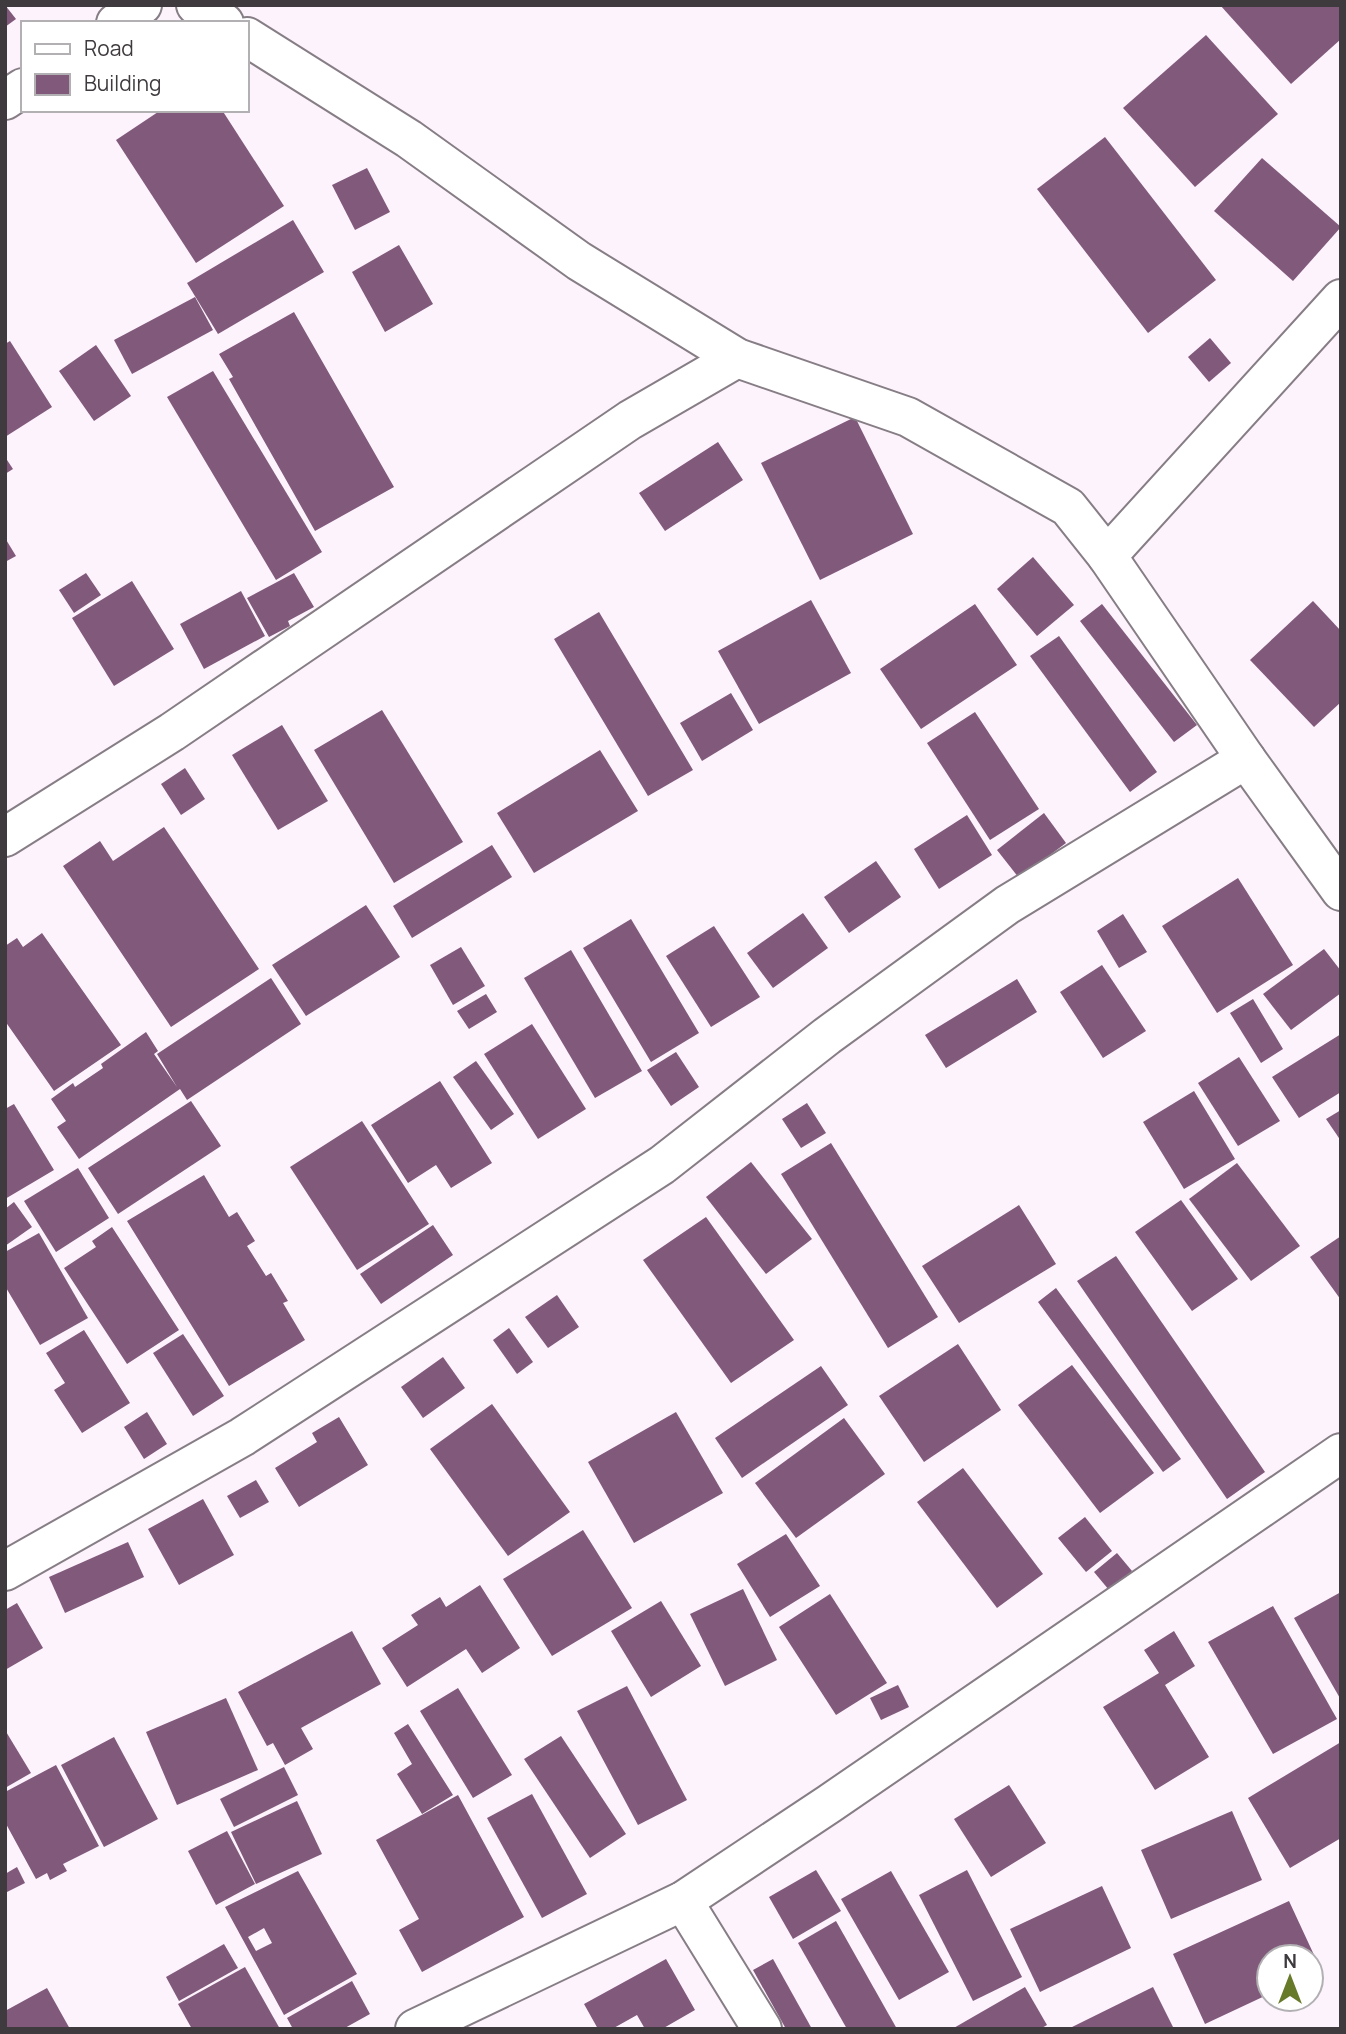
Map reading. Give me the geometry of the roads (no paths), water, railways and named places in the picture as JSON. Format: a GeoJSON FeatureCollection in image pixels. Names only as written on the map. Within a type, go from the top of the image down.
{"type":"FeatureCollection","features":[{"type":"Feature","properties":{"kind":"street"},"geometry":{"type":"LineString","coordinates":[[119,21],[142,5]]}},
{"type":"Feature","properties":{"kind":"street"},"geometry":{"type":"LineString","coordinates":[[196,5],[221,21]]}},
{"type":"Feature","properties":{"kind":"street"},"geometry":{"type":"LineString","coordinates":[[248,38],[409,139],[579,261],[737,358],[908,417],[1068,507],[1107,556],[1246,759],[1341,891]]}},
{"type":"Feature","properties":{"kind":"street"},"geometry":{"type":"LineString","coordinates":[[5,100],[21,89]]}},
{"type":"Feature","properties":{"kind":"street"},"geometry":{"type":"LineString","coordinates":[[1107,556],[1341,299]]}},
{"type":"Feature","properties":{"kind":"street"},"geometry":{"type":"LineString","coordinates":[[5,837],[172,732],[629,420],[737,358]]}},
{"type":"Feature","properties":{"kind":"street"},"geometry":{"type":"LineString","coordinates":[[5,1571],[242,1437],[662,1165],[827,1036],[1007,905],[1246,759]]}},
{"type":"Feature","properties":{"kind":"street"},"geometry":{"type":"LineString","coordinates":[[415,2029],[683,1900],[829,1804],[1341,1453]]}},
{"type":"Feature","properties":{"kind":"street"},"geometry":{"type":"LineString","coordinates":[[683,1900],[762,2029]]}}]}
